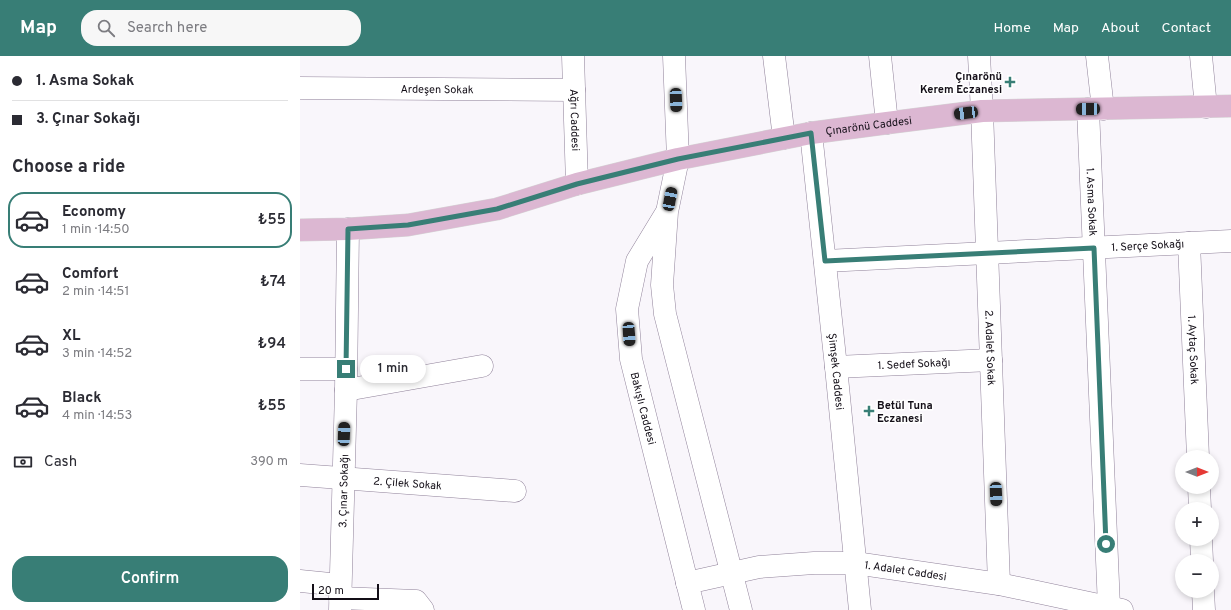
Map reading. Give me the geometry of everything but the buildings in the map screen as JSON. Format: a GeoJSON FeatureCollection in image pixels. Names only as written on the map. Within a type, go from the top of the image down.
{"type":"FeatureCollection","features":[{"type":"Feature","properties":{"kind":"main road","name":"Çınarönü Caddesi"},"geometry":{"type":"LineString","coordinates":[[300,230],[348,229],[408,225],[497,209],[577,184],[678,159],[811,133],[982,111],[1231,106]]}},
{"type":"Feature","properties":{"kind":"street","name":"Ağrı Caddesi"},"geometry":{"type":"LineString","coordinates":[[573,56],[577,184]]}},
{"type":"Feature","properties":{"kind":"street","name":"Bakışlı Caddesi"},"geometry":{"type":"LineString","coordinates":[[674,56],[678,159],[667,212],[662,285],[665,314],[741,610]]}},
{"type":"Feature","properties":{"kind":"street"},"geometry":{"type":"LineString","coordinates":[[774,56],[784,138]]}},
{"type":"Feature","properties":{"kind":"street"},"geometry":{"type":"LineString","coordinates":[[880,56],[888,123]]}},
{"type":"Feature","properties":{"kind":"street","name":"2. Adalet Sokak"},"geometry":{"type":"LineString","coordinates":[[979,56],[988,252],[999,584]]}},
{"type":"Feature","properties":{"kind":"street","name":"1. Asma Sokak"},"geometry":{"type":"LineString","coordinates":[[1097,56],[1094,248],[1116,608]]}},
{"type":"Feature","properties":{"kind":"street"},"geometry":{"type":"LineString","coordinates":[[1201,56],[1206,107]]}},
{"type":"Feature","properties":{"kind":"street","name":"Ardeşen Sokak"},"geometry":{"type":"LineString","coordinates":[[300,88],[574,90]]}},
{"type":"Feature","properties":{"kind":"street","name":"Şimşek Caddesi"},"geometry":{"type":"LineString","coordinates":[[811,133],[860,610]]}},
{"type":"Feature","properties":{"kind":"street","name":"Bakışlı Caddesi"},"geometry":{"type":"LineString","coordinates":[[667,212],[637,261],[627,309],[631,359],[694,610]]}},
{"type":"Feature","properties":{"kind":"street","name":"3. Çınar Sokağı"},"geometry":{"type":"LineString","coordinates":[[340,598],[346,380],[348,229]]}},
{"type":"Feature","properties":{"kind":"street","name":"1. Serçe Sokağı"},"geometry":{"type":"LineString","coordinates":[[825,261],[1231,241]]}},
{"type":"Feature","properties":{"kind":"street","name":"1. Aytaç Sokak"},"geometry":{"type":"LineString","coordinates":[[1190,243],[1198,450]]}},
{"type":"Feature","properties":{"kind":"street","name":"1. Sedef Sokağı"},"geometry":{"type":"LineString","coordinates":[[836,367],[991,360]]}},
{"type":"Feature","properties":{"kind":"street"},"geometry":{"type":"LineString","coordinates":[[300,369],[346,380],[482,366]]}},
{"type":"Feature","properties":{"kind":"street","name":"2. Çilek Sokak"},"geometry":{"type":"LineString","coordinates":[[300,475],[515,491]]}},
{"type":"Feature","properties":{"kind":"street","name":"1. Adalet Caddesi"},"geometry":{"type":"LineString","coordinates":[[687,583],[760,567],[814,563],[855,563],[999,584],[1116,608]]}},
{"type":"Feature","properties":{"kind":"street"},"geometry":{"type":"LineString","coordinates":[[300,581],[340,598],[416,601],[423,610]]}},
{"type":"Feature","properties":{"kind":"street"},"geometry":{"type":"LineString","coordinates":[[1203,598],[1204,610]]}},
{"type":"Feature","properties":{"kind":"place","name":"Çınarönü Kerem Eczanesi"},"geometry":{"type":"Point","coordinates":[1010,82]}},
{"type":"Feature","properties":{"kind":"place","name":"Betül Tuna Eczanesi"},"geometry":{"type":"Point","coordinates":[869,411]}},
{"type":"Feature","properties":{"kind":"route"},"geometry":{"type":"LineString","coordinates":[[346,369],[348,229],[408,225],[497,209],[577,184],[678,159],[811,133],[825,261],[1094,248],[1106,544]]}}]}
